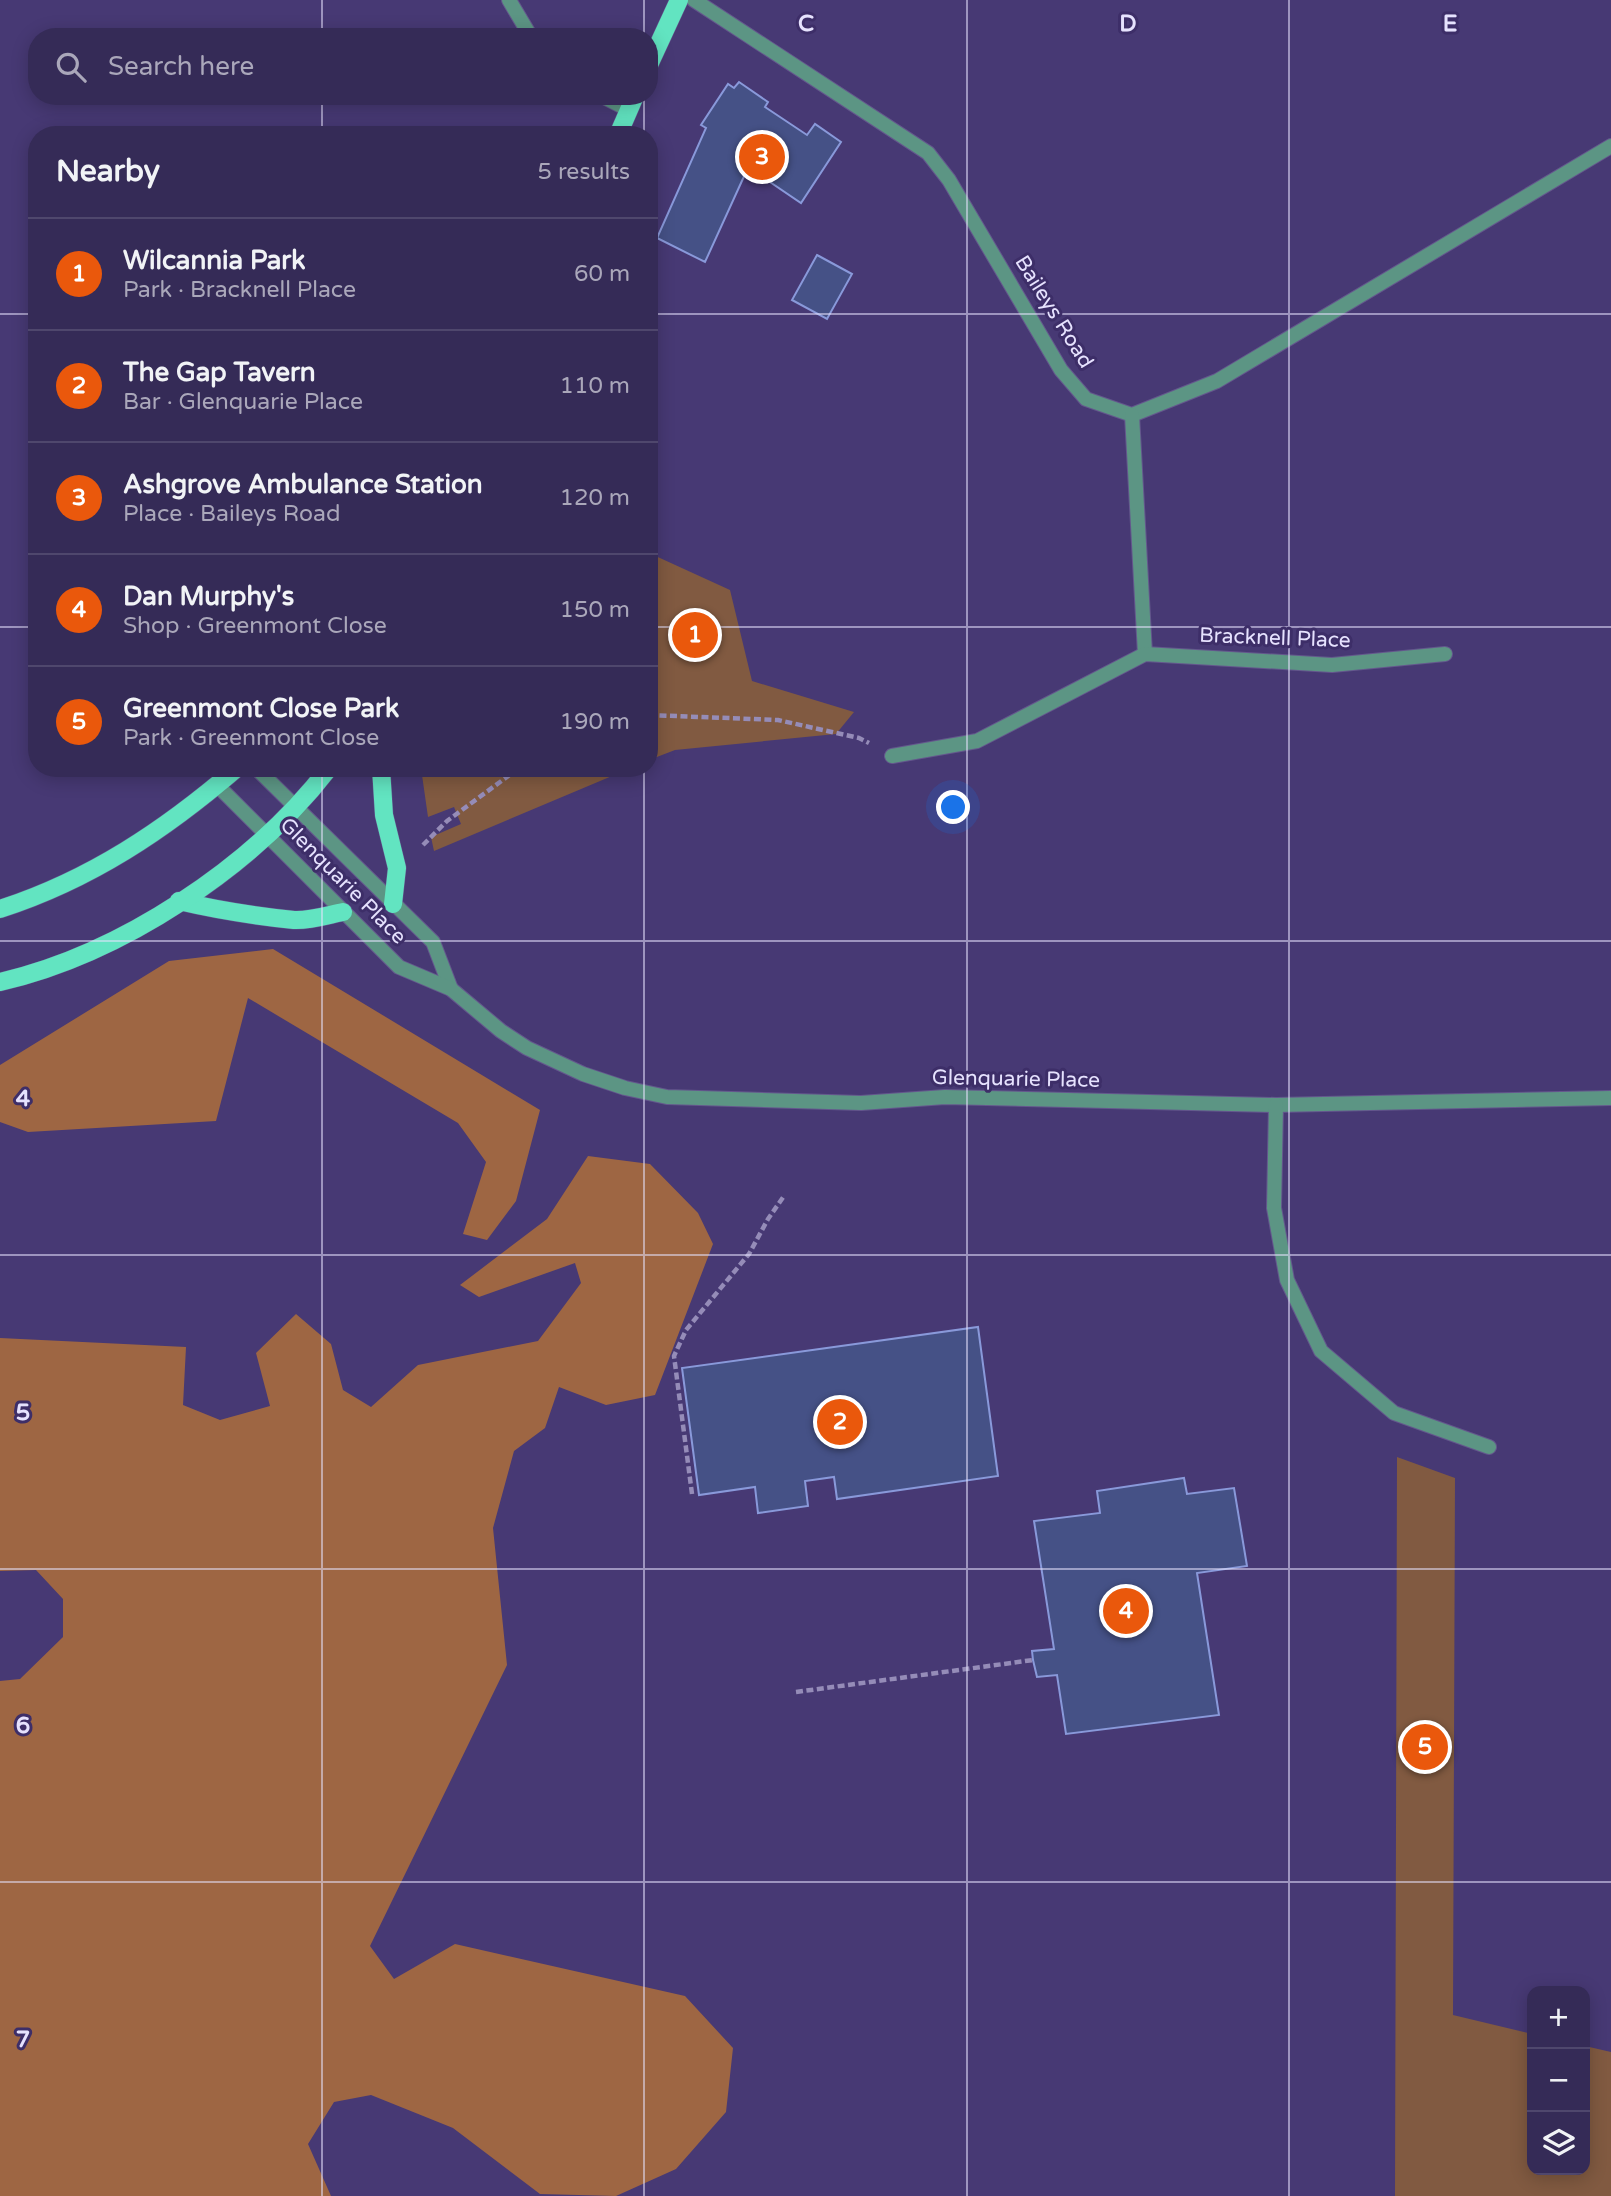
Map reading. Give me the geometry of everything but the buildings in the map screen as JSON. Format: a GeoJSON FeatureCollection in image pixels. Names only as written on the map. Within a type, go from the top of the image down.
{"type":"FeatureCollection","features":[{"type":"Feature","properties":{"kind":"main road"},"geometry":{"type":"LineString","coordinates":[[658,46],[679,0]]}},
{"type":"Feature","properties":{"kind":"main road"},"geometry":{"type":"LineString","coordinates":[[622,126],[631,105]]}},
{"type":"Feature","properties":{"kind":"main road"},"geometry":{"type":"LineString","coordinates":[[0,909],[79,879],[117,859],[227,777]]}},
{"type":"Feature","properties":{"kind":"main road"},"geometry":{"type":"LineString","coordinates":[[0,982],[65,962],[180,901],[266,835],[296,807],[321,777]]}},
{"type":"Feature","properties":{"kind":"main road"},"geometry":{"type":"LineString","coordinates":[[382,777],[384,815],[397,868],[393,904]]}},
{"type":"Feature","properties":{"kind":"main road"},"geometry":{"type":"LineString","coordinates":[[180,901],[224,912],[249,912],[296,920],[343,912]]}},
{"type":"Feature","properties":{"kind":"street"},"geometry":{"type":"LineString","coordinates":[[509,0],[526,28]]}},
{"type":"Feature","properties":{"kind":"street","name":"Baileys Road"},"geometry":{"type":"LineString","coordinates":[[694,0],[928,153],[949,180],[1061,370],[1086,399],[1132,415]]}},
{"type":"Feature","properties":{"kind":"street"},"geometry":{"type":"LineString","coordinates":[[892,756],[977,741],[1145,654],[1132,415],[1217,381],[1611,146]]}},
{"type":"Feature","properties":{"kind":"street","name":"Bracknell Place"},"geometry":{"type":"LineString","coordinates":[[1145,654],[1332,665],[1445,654]]}},
{"type":"Feature","properties":{"kind":"street","name":"Glenquarie Place"},"geometry":{"type":"LineString","coordinates":[[265,777],[433,942],[451,989]]}},
{"type":"Feature","properties":{"kind":"street","name":"Glenquarie Place"},"geometry":{"type":"LineString","coordinates":[[217,786],[399,967],[451,989],[500,1031],[527,1048],[583,1074],[667,1097],[861,1103],[945,1097],[1276,1105],[1611,1098]]}},
{"type":"Feature","properties":{"kind":"street"},"geometry":{"type":"LineString","coordinates":[[1276,1105],[1274,1208],[1287,1280],[1321,1351],[1394,1413],[1489,1447]]}},
{"type":"Feature","properties":{"kind":"path"},"geometry":{"type":"LineString","coordinates":[[658,715],[778,720],[859,738],[892,756]]}},
{"type":"Feature","properties":{"kind":"path"},"geometry":{"type":"LineString","coordinates":[[423,845],[447,821],[507,777]]}},
{"type":"Feature","properties":{"kind":"path"},"geometry":{"type":"LineString","coordinates":[[692,1494],[674,1356],[686,1330],[749,1254],[784,1196]]}},
{"type":"Feature","properties":{"kind":"path"},"geometry":{"type":"LineString","coordinates":[[796,1692],[1033,1660]]}},
{"type":"Feature","properties":{"kind":"shaded area"},"geometry":{"type":"Polygon","coordinates":[[[658,557],[730,590],[752,681],[854,712],[836,734],[675,750],[658,757],[658,557]]]}},
{"type":"Feature","properties":{"kind":"shaded area"},"geometry":{"type":"Polygon","coordinates":[[[422,777],[610,777],[434,851],[431,837],[461,824],[454,807],[428,817],[422,777]]]}},
{"type":"Feature","properties":{"kind":"shaded area"},"geometry":{"type":"Polygon","coordinates":[[[273,949],[540,1110],[516,1201],[487,1240],[463,1234],[486,1162],[458,1123],[248,998],[216,1121],[28,1132],[0,1122],[0,1065],[169,961],[273,949]]]}},
{"type":"Feature","properties":{"kind":"shaded area"},"geometry":{"type":"Polygon","coordinates":[[[588,1156],[650,1164],[698,1213],[713,1244],[655,1395],[606,1405],[559,1387],[545,1428],[514,1451],[493,1528],[507,1665],[370,1946],[394,1979],[455,1944],[685,1996],[733,2048],[726,2112],[676,2169],[616,2196],[540,2194],[453,2128],[371,2095],[334,2102],[308,2144],[331,2196],[0,2196],[0,1681],[20,1679],[63,1637],[63,1599],[36,1570],[0,1571],[0,1338],[186,1347],[183,1405],[220,1420],[270,1406],[256,1353],[296,1314],[331,1344],[343,1390],[371,1407],[418,1365],[538,1341],[581,1283],[575,1263],[479,1297],[460,1285],[547,1219],[588,1156]]]}},
{"type":"Feature","properties":{"kind":"shaded area"},"geometry":{"type":"Polygon","coordinates":[[[1397,1457],[1455,1478],[1453,2015],[1527,2033],[1527,2175],[1590,2175],[1590,2047],[1611,2052],[1611,2196],[1395,2196],[1397,1457]]]}},
{"type":"Feature","properties":{"kind":"place","name":"Ashgrove Ambulance Station"},"geometry":{"type":"Point","coordinates":[762,157]}},
{"type":"Feature","properties":{"kind":"place","name":"Wilcannia Park"},"geometry":{"type":"Point","coordinates":[695,635]}},
{"type":"Feature","properties":{"kind":"place","name":"The Gap Tavern"},"geometry":{"type":"Point","coordinates":[840,1422]}},
{"type":"Feature","properties":{"kind":"place","name":"Dan Murphy's"},"geometry":{"type":"Point","coordinates":[1126,1611]}},
{"type":"Feature","properties":{"kind":"place","name":"Greenmont Close Park"},"geometry":{"type":"Point","coordinates":[1425,1747]}}]}
